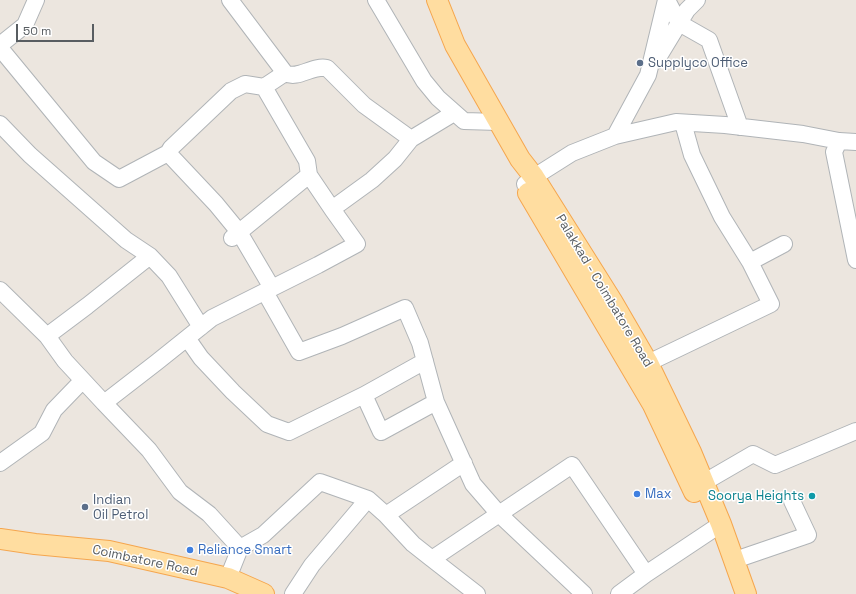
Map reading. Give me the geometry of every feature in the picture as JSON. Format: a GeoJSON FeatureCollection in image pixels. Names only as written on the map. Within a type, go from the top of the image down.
{"type":"FeatureCollection","features":[{"type":"Feature","properties":{"kind":"main road","name":"Palakkad - Coimbatore Road"},"geometry":{"type":"LineString","coordinates":[[424,0],[445,48],[492,122]]}},
{"type":"Feature","properties":{"kind":"main road","name":"Palakkad - Coimbatore Road"},"geometry":{"type":"LineString","coordinates":[[437,0],[455,45],[492,122],[506,158],[529,182],[612,301],[648,363],[669,422],[716,527],[735,560],[746,594]]}},
{"type":"Feature","properties":{"kind":"main road","name":"Palakkad - Coimbatore Road"},"geometry":{"type":"LineString","coordinates":[[529,182],[653,406],[669,422],[703,482],[734,594]]}},
{"type":"Feature","properties":{"kind":"main road","name":"Coimbatore Road"},"geometry":{"type":"LineString","coordinates":[[0,538],[35,544],[109,550],[228,578],[263,594]]}},
{"type":"Feature","properties":{"kind":"street"},"geometry":{"type":"LineString","coordinates":[[0,44],[25,25],[36,0]]}},
{"type":"Feature","properties":{"kind":"street"},"geometry":{"type":"LineString","coordinates":[[230,0],[285,73],[295,75],[320,67],[327,68],[364,105],[411,138]]}},
{"type":"Feature","properties":{"kind":"street"},"geometry":{"type":"LineString","coordinates":[[376,0],[424,81],[454,114],[464,121],[492,122]]}},
{"type":"Feature","properties":{"kind":"street"},"geometry":{"type":"LineString","coordinates":[[666,0],[679,24],[709,40],[740,127]]}},
{"type":"Feature","properties":{"kind":"street"},"geometry":{"type":"LineString","coordinates":[[648,75],[666,0]]}},
{"type":"Feature","properties":{"kind":"street"},"geometry":{"type":"LineString","coordinates":[[615,136],[686,10],[697,0]]}},
{"type":"Feature","properties":{"kind":"street"},"geometry":{"type":"LineString","coordinates":[[0,48],[94,162],[119,180],[168,153],[171,148],[231,91],[245,84],[264,87],[285,73]]}},
{"type":"Feature","properties":{"kind":"street"},"geometry":{"type":"LineString","coordinates":[[104,403],[212,318],[357,244],[309,175],[307,161],[264,87]]}},
{"type":"Feature","properties":{"kind":"street"},"geometry":{"type":"LineString","coordinates":[[332,209],[372,180],[395,159],[411,138],[454,114]]}},
{"type":"Feature","properties":{"kind":"street"},"geometry":{"type":"LineString","coordinates":[[529,182],[572,153],[615,136],[676,122],[804,134],[839,141],[856,142]]}},
{"type":"Feature","properties":{"kind":"street"},"geometry":{"type":"LineString","coordinates":[[648,363],[771,304],[750,262],[722,217],[692,156],[683,122]]}},
{"type":"Feature","properties":{"kind":"street"},"geometry":{"type":"LineString","coordinates":[[0,124],[30,155],[126,240],[150,256],[169,276],[201,327]]}},
{"type":"Feature","properties":{"kind":"street"},"geometry":{"type":"LineString","coordinates":[[839,141],[834,152],[856,260]]}},
{"type":"Feature","properties":{"kind":"street"},"geometry":{"type":"LineString","coordinates":[[168,153],[216,204],[269,290],[299,352],[342,336],[404,308],[420,343],[436,402],[473,484],[499,514],[584,594]]}},
{"type":"Feature","properties":{"kind":"street"},"geometry":{"type":"LineString","coordinates":[[236,235],[309,175]]}},
{"type":"Feature","properties":{"kind":"street"},"geometry":{"type":"LineString","coordinates":[[750,262],[784,244]]}},
{"type":"Feature","properties":{"kind":"street"},"geometry":{"type":"LineString","coordinates":[[47,336],[150,256]]}},
{"type":"Feature","properties":{"kind":"street"},"geometry":{"type":"LineString","coordinates":[[3,298],[47,336],[82,381],[149,450],[180,492],[209,514],[240,548]]}},
{"type":"Feature","properties":{"kind":"street"},"geometry":{"type":"LineString","coordinates":[[187,338],[201,358],[267,424],[290,432],[364,395],[425,361]]}},
{"type":"Feature","properties":{"kind":"street"},"geometry":{"type":"LineString","coordinates":[[0,463],[42,433],[54,410],[82,381]]}},
{"type":"Feature","properties":{"kind":"street"},"geometry":{"type":"LineString","coordinates":[[364,395],[381,432],[436,402]]}},
{"type":"Feature","properties":{"kind":"street"},"geometry":{"type":"LineString","coordinates":[[703,482],[753,454],[775,465],[856,431]]}},
{"type":"Feature","properties":{"kind":"street"},"geometry":{"type":"LineString","coordinates":[[386,515],[464,463]]}},
{"type":"Feature","properties":{"kind":"street"},"geometry":{"type":"LineString","coordinates":[[432,559],[572,465],[646,574]]}},
{"type":"Feature","properties":{"kind":"street"},"geometry":{"type":"LineString","coordinates":[[228,578],[240,548],[263,535],[320,482],[368,499],[386,515],[413,544],[477,594]]}},
{"type":"Feature","properties":{"kind":"street"},"geometry":{"type":"LineString","coordinates":[[293,594],[312,565],[368,499]]}},
{"type":"Feature","properties":{"kind":"street"},"geometry":{"type":"LineString","coordinates":[[735,560],[808,535],[792,501]]}},
{"type":"Feature","properties":{"kind":"street"},"geometry":{"type":"LineString","coordinates":[[619,594],[716,527]]}},
{"type":"Feature","properties":{"kind":"place","name":"Supplyco Office"},"geometry":{"type":"Point","coordinates":[640,63]}},
{"type":"Feature","properties":{"kind":"place","name":"Max"},"geometry":{"type":"Point","coordinates":[637,494]}},
{"type":"Feature","properties":{"kind":"place","name":"Soorya Heights"},"geometry":{"type":"Point","coordinates":[812,496]}},
{"type":"Feature","properties":{"kind":"place","name":"Indian Oil Petrol"},"geometry":{"type":"Point","coordinates":[85,507]}},
{"type":"Feature","properties":{"kind":"place","name":"Reliance Smart"},"geometry":{"type":"Point","coordinates":[190,550]}}]}
